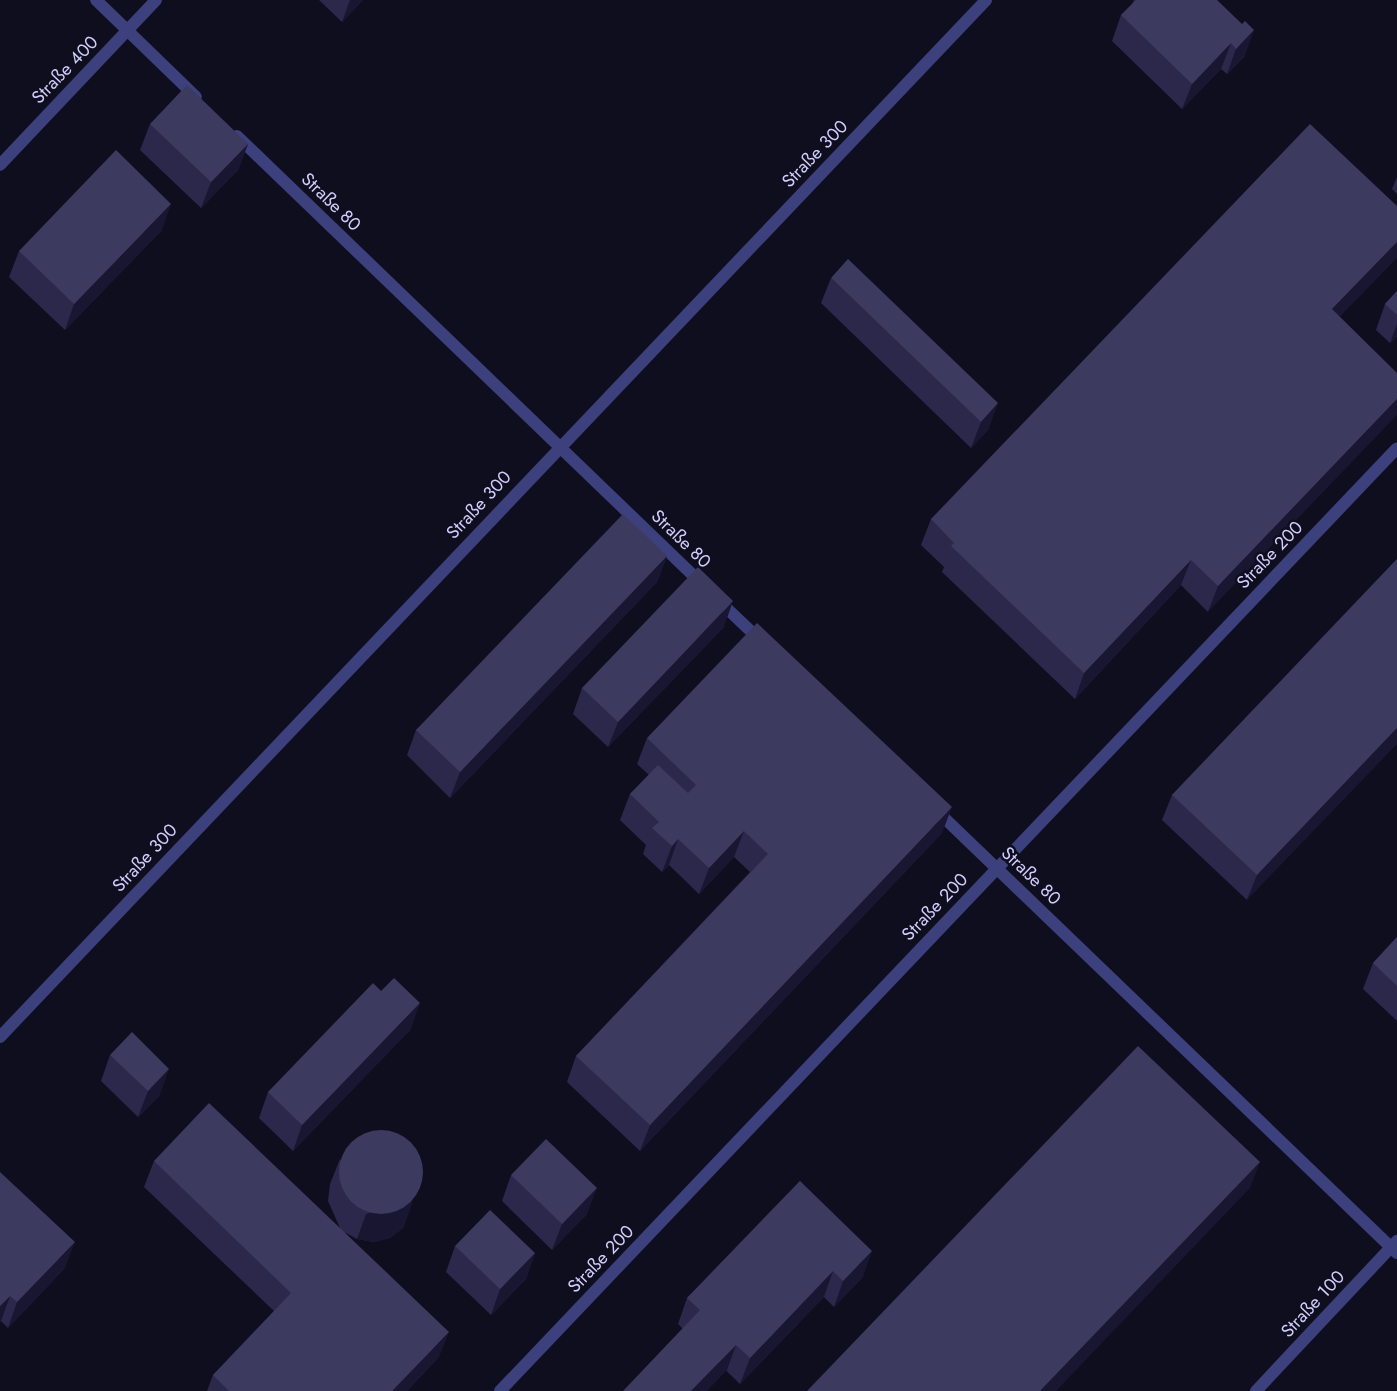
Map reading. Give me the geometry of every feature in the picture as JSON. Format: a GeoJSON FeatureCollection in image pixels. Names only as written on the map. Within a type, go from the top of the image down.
{"type":"FeatureCollection","features":[{"type":"Feature","properties":{"kind":"lane"},"geometry":{"type":"LineString","coordinates":[[96,0],[206,107]]}},
{"type":"Feature","properties":{"kind":"lane","name":"Straße 400"},"geometry":{"type":"LineString","coordinates":[[0,165],[156,0]]}},
{"type":"Feature","properties":{"kind":"lane","name":"Straße 300"},"geometry":{"type":"LineString","coordinates":[[0,1037],[986,0]]}},
{"type":"Feature","properties":{"kind":"lane","name":"Straße 80"},"geometry":{"type":"LineString","coordinates":[[223,123],[772,652]]}},
{"type":"Feature","properties":{"kind":"lane","name":"Straße 200"},"geometry":{"type":"LineString","coordinates":[[500,1391],[1397,448]]}},
{"type":"Feature","properties":{"kind":"lane","name":"Straße 80"},"geometry":{"type":"LineString","coordinates":[[926,800],[1395,1247]]}},
{"type":"Feature","properties":{"kind":"lane","name":"Straße 100"},"geometry":{"type":"LineString","coordinates":[[1256,1391],[1395,1247]]}},
{"type":"Feature","properties":{"kind":"building"},"geometry":{"type":"Polygon","coordinates":[[[1136,0],[1217,0],[1242,24],[1245,21],[1254,30],[1236,49],[1231,43],[1192,84],[1121,15],[1136,0]]]}},
{"type":"Feature","properties":{"kind":"building"},"geometry":{"type":"Polygon","coordinates":[[[187,85],[248,144],[211,182],[150,124],[187,85]]]}},
{"type":"Feature","properties":{"kind":"building"},"geometry":{"type":"Polygon","coordinates":[[[1310,124],[1397,206],[1397,242],[1332,309],[1397,373],[1397,399],[1218,586],[1191,560],[1084,673],[951,546],[954,543],[931,519],[1310,124]]]}},
{"type":"Feature","properties":{"kind":"building"},"geometry":{"type":"Polygon","coordinates":[[[116,150],[171,204],[74,304],[19,251],[116,150]]]}},
{"type":"Feature","properties":{"kind":"building"},"geometry":{"type":"Polygon","coordinates":[[[848,259],[998,403],[981,422],[831,278],[848,259]]]}},
{"type":"Feature","properties":{"kind":"building"},"geometry":{"type":"Polygon","coordinates":[[[1397,291],[1397,315],[1385,304],[1397,291]]]}},
{"type":"Feature","properties":{"kind":"building"},"geometry":{"type":"Polygon","coordinates":[[[623,514],[667,556],[460,772],[416,730],[623,514]]]}},
{"type":"Feature","properties":{"kind":"building"},"geometry":{"type":"Polygon","coordinates":[[[1397,559],[1397,728],[1257,875],[1172,795],[1397,559]]]}},
{"type":"Feature","properties":{"kind":"building"},"geometry":{"type":"Polygon","coordinates":[[[698,567],[733,601],[618,722],[582,688],[698,567]]]}},
{"type":"Feature","properties":{"kind":"building"},"geometry":{"type":"Polygon","coordinates":[[[757,623],[952,807],[650,1125],[576,1056],[768,854],[744,831],[709,868],[678,839],[672,846],[652,828],[659,822],[630,794],[658,765],[688,793],[696,785],[647,738],[757,623]]]}},
{"type":"Feature","properties":{"kind":"building"},"geometry":{"type":"Polygon","coordinates":[[[1397,937],[1397,986],[1373,963],[1397,937]]]}},
{"type":"Feature","properties":{"kind":"building"},"geometry":{"type":"Polygon","coordinates":[[[394,978],[420,1003],[302,1125],[268,1092],[373,983],[381,991],[394,978]]]}},
{"type":"Feature","properties":{"kind":"building"},"geometry":{"type":"Polygon","coordinates":[[[132,1032],[169,1069],[148,1091],[110,1055],[132,1032]]]}},
{"type":"Feature","properties":{"kind":"building"},"geometry":{"type":"Polygon","coordinates":[[[1138,1046],[1260,1162],[1040,1391],[807,1391],[1138,1046]]]}},
{"type":"Feature","properties":{"kind":"building"},"geometry":{"type":"Polygon","coordinates":[[[209,1103],[449,1332],[392,1391],[229,1391],[213,1375],[291,1293],[154,1161],[209,1103]]]}},
{"type":"Feature","properties":{"kind":"building"},"geometry":{"type":"Polygon","coordinates":[[[373,1130],[389,1130],[405,1137],[416,1148],[423,1164],[420,1188],[411,1202],[389,1214],[373,1214],[357,1207],[346,1196],[339,1180],[339,1164],[346,1148],[357,1137],[373,1130]]]}},
{"type":"Feature","properties":{"kind":"building"},"geometry":{"type":"Polygon","coordinates":[[[546,1139],[597,1188],[562,1224],[511,1175],[546,1139]]]}},
{"type":"Feature","properties":{"kind":"building"},"geometry":{"type":"Polygon","coordinates":[[[0,1172],[75,1242],[17,1302],[10,1296],[0,1306],[0,1172]]]}},
{"type":"Feature","properties":{"kind":"building"},"geometry":{"type":"Polygon","coordinates":[[[800,1181],[872,1251],[843,1281],[833,1271],[750,1358],[736,1345],[691,1391],[623,1391],[700,1310],[687,1298],[800,1181]]]}},
{"type":"Feature","properties":{"kind":"building"},"geometry":{"type":"Polygon","coordinates":[[[490,1210],[535,1253],[500,1289],[455,1246],[490,1210]]]}}]}
